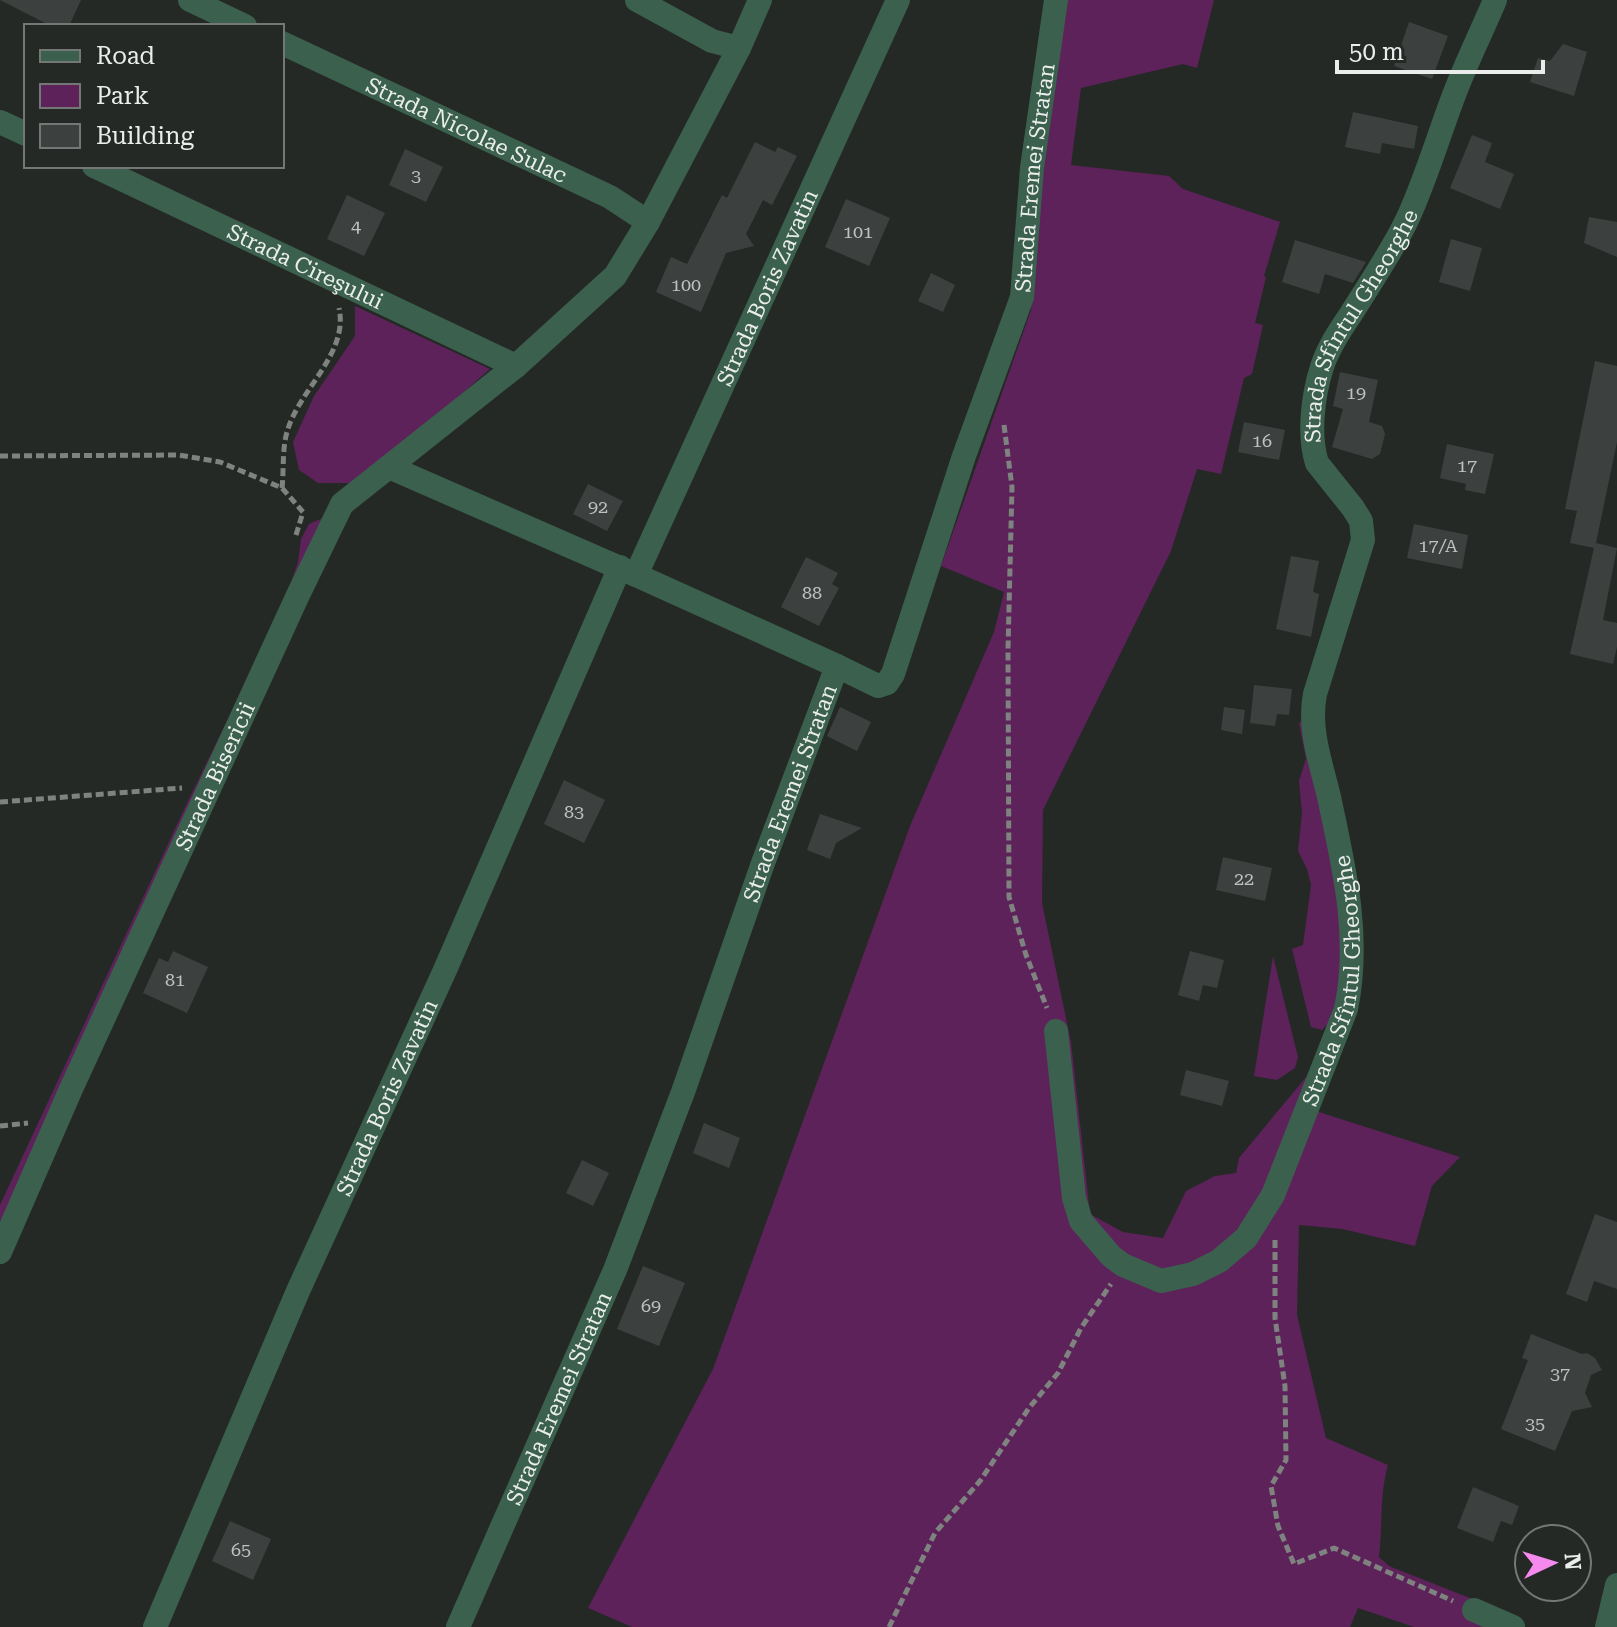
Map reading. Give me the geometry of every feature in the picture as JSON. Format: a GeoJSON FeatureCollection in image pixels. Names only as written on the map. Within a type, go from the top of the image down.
{"type":"FeatureCollection","features":[{"type":"Feature","properties":{"kind":"street"},"geometry":{"type":"LineString","coordinates":[[190,0],[241,24]]}},
{"type":"Feature","properties":{"kind":"street"},"geometry":{"type":"LineString","coordinates":[[637,0],[712,41],[739,48]]}},
{"type":"Feature","properties":{"kind":"street","name":"Strada Bisericii"},"geometry":{"type":"LineString","coordinates":[[0,1252],[84,1060],[342,504],[516,366],[615,276],[648,222],[739,48],[760,0]]}},
{"type":"Feature","properties":{"kind":"street","name":"Strada Boris Zavatin"},"geometry":{"type":"LineString","coordinates":[[155,1627],[298,1291],[628,571],[898,0]]}},
{"type":"Feature","properties":{"kind":"street","name":"Strada Eremei Stratan"},"geometry":{"type":"LineString","coordinates":[[458,1627],[615,1270],[683,1092],[763,863],[837,666],[878,686],[887,683],[893,674],[964,456],[1022,297],[1032,168],[1056,0]]}},
{"type":"Feature","properties":{"kind":"street","name":"Strada Sfîntul Gheorghe"},"geometry":{"type":"LineString","coordinates":[[1056,1031],[1074,1198],[1081,1221],[1111,1256],[1123,1265],[1161,1281],[1193,1274],[1219,1261],[1246,1238],[1273,1195],[1346,1009],[1352,978],[1354,950],[1344,870],[1316,742],[1313,713],[1315,694],[1363,540],[1361,521],[1317,463],[1314,452],[1312,437],[1322,367],[1387,258],[1426,178],[1455,94],[1495,0]]}},
{"type":"Feature","properties":{"kind":"street","name":"Strada Nicolae Sulac"},"geometry":{"type":"LineString","coordinates":[[284,44],[610,197],[648,222]]}},
{"type":"Feature","properties":{"kind":"street"},"geometry":{"type":"LineString","coordinates":[[0,122],[24,133]]}},
{"type":"Feature","properties":{"kind":"street","name":"Strada Cireşului"},"geometry":{"type":"LineString","coordinates":[[98,168],[516,366]]}},
{"type":"Feature","properties":{"kind":"street"},"geometry":{"type":"LineString","coordinates":[[389,467],[837,666]]}},
{"type":"Feature","properties":{"kind":"street"},"geometry":{"type":"LineString","coordinates":[[1607,1627],[1617,1585]]}},
{"type":"Feature","properties":{"kind":"street"},"geometry":{"type":"LineString","coordinates":[[1474,1610],[1513,1627]]}},
{"type":"Feature","properties":{"kind":"path"},"geometry":{"type":"LineString","coordinates":[[282,488],[287,432],[333,351],[343,324],[333,279]]}},
{"type":"Feature","properties":{"kind":"path"},"geometry":{"type":"LineString","coordinates":[[1003,421],[1012,487],[1008,649],[1009,897],[1026,955],[1056,1031]]}},
{"type":"Feature","properties":{"kind":"path"},"geometry":{"type":"LineString","coordinates":[[0,456],[179,455],[220,462],[282,488],[303,512]]}},
{"type":"Feature","properties":{"kind":"path"},"geometry":{"type":"LineString","coordinates":[[0,802],[186,788]]}},
{"type":"Feature","properties":{"kind":"path"},"geometry":{"type":"LineString","coordinates":[[0,1126],[28,1123]]}},
{"type":"Feature","properties":{"kind":"path"},"geometry":{"type":"LineString","coordinates":[[1275,1236],[1275,1318],[1285,1386],[1286,1460],[1271,1486],[1278,1526],[1294,1564],[1334,1548],[1474,1610]]}},
{"type":"Feature","properties":{"kind":"path"},"geometry":{"type":"LineString","coordinates":[[889,1627],[935,1533],[980,1481],[1029,1408],[1058,1373],[1081,1328],[1123,1265]]}},
{"type":"Feature","properties":{"kind":"green space"},"geometry":{"type":"Polygon","coordinates":[[[1065,0],[1214,0],[1197,68],[1183,64],[1081,88],[1071,165],[1169,176],[1183,189],[1280,222],[1264,276],[1255,323],[1263,325],[1252,374],[1244,378],[1221,474],[1197,469],[1171,551],[1043,810],[1042,903],[1071,1042],[1090,1214],[1123,1232],[1163,1238],[1186,1191],[1215,1176],[1236,1173],[1239,1158],[1307,1076],[1302,1104],[1460,1157],[1432,1186],[1415,1246],[1342,1229],[1299,1225],[1297,1315],[1326,1438],[1388,1465],[1382,1499],[1379,1557],[1389,1566],[1490,1606],[1484,1627],[1414,1627],[1358,1608],[1350,1627],[632,1627],[588,1608],[713,1369],[910,826],[994,632],[1004,592],[941,566],[1031,310],[1042,162],[1065,0]]]}},
{"type":"Feature","properties":{"kind":"green space"},"geometry":{"type":"Polygon","coordinates":[[[355,306],[490,369],[423,428],[350,483],[318,483],[299,470],[293,442],[314,396],[355,336],[355,306]]]}},
{"type":"Feature","properties":{"kind":"green space"},"geometry":{"type":"Polygon","coordinates":[[[330,515],[0,1235],[0,1205],[188,801],[283,606],[298,562],[301,539],[309,524],[330,515]]]}},
{"type":"Feature","properties":{"kind":"green space"},"geometry":{"type":"Polygon","coordinates":[[[1304,719],[1347,934],[1336,1015],[1322,1030],[1311,1027],[1292,949],[1303,945],[1311,885],[1298,851],[1302,813],[1299,781],[1306,759],[1299,723],[1304,719]]]}},
{"type":"Feature","properties":{"kind":"green space"},"geometry":{"type":"Polygon","coordinates":[[[1273,956],[1298,1057],[1295,1068],[1277,1080],[1254,1076],[1273,956]]]}},
{"type":"Feature","properties":{"kind":"building"},"geometry":{"type":"Polygon","coordinates":[[[0,0],[81,0],[70,24],[47,24],[0,0]]]}},
{"type":"Feature","properties":{"kind":"building"},"geometry":{"type":"Polygon","coordinates":[[[1409,22],[1448,36],[1432,79],[1394,66],[1409,22]]]}},
{"type":"Feature","properties":{"kind":"building"},"geometry":{"type":"Polygon","coordinates":[[[1563,44],[1587,52],[1574,96],[1530,82],[1538,58],[1550,61],[1563,44]]]}},
{"type":"Feature","properties":{"kind":"building"},"geometry":{"type":"Polygon","coordinates":[[[1353,112],[1418,126],[1414,149],[1382,143],[1380,154],[1345,147],[1353,112]]]}},
{"type":"Feature","properties":{"kind":"building"},"geometry":{"type":"Polygon","coordinates":[[[1472,135],[1492,143],[1485,162],[1514,174],[1500,209],[1450,188],[1472,135]]]}},
{"type":"Feature","properties":{"kind":"building"},"geometry":{"type":"Polygon","coordinates":[[[755,142],[775,152],[778,147],[797,156],[772,205],[763,200],[746,234],[754,246],[726,253],[701,312],[656,292],[671,257],[687,264],[722,195],[727,198],[755,142]]]}},
{"type":"Feature","properties":{"kind":"building"},"geometry":{"type":"Polygon","coordinates":[[[405,149],[443,167],[426,202],[389,185],[405,149]]]}},
{"type":"Feature","properties":{"kind":"building"},"geometry":{"type":"Polygon","coordinates":[[[347,195],[385,213],[364,256],[327,239],[347,195]]]}},
{"type":"Feature","properties":{"kind":"building"},"geometry":{"type":"Polygon","coordinates":[[[846,199],[890,218],[869,266],[825,247],[846,199]]]}},
{"type":"Feature","properties":{"kind":"building"},"geometry":{"type":"Polygon","coordinates":[[[1589,217],[1617,222],[1617,257],[1584,243],[1589,217]]]}},
{"type":"Feature","properties":{"kind":"building"},"geometry":{"type":"Polygon","coordinates":[[[1451,239],[1482,248],[1470,291],[1439,282],[1451,239]]]}},
{"type":"Feature","properties":{"kind":"building"},"geometry":{"type":"Polygon","coordinates":[[[1295,240],[1366,262],[1353,283],[1325,274],[1319,294],[1282,282],[1295,240]]]}},
{"type":"Feature","properties":{"kind":"building"},"geometry":{"type":"Polygon","coordinates":[[[931,273],[955,285],[943,312],[918,301],[931,273]]]}},
{"type":"Feature","properties":{"kind":"building"},"geometry":{"type":"Polygon","coordinates":[[[1595,361],[1617,366],[1617,442],[1596,543],[1617,548],[1603,620],[1617,623],[1613,664],[1570,654],[1594,548],[1570,543],[1577,511],[1565,509],[1595,361]]]}},
{"type":"Feature","properties":{"kind":"building"},"geometry":{"type":"Polygon","coordinates":[[[1340,372],[1378,380],[1369,422],[1382,426],[1385,434],[1380,454],[1372,459],[1332,447],[1343,409],[1333,406],[1340,372]]]}},
{"type":"Feature","properties":{"kind":"building"},"geometry":{"type":"Polygon","coordinates":[[[1244,422],[1285,430],[1279,460],[1238,452],[1244,422]]]}},
{"type":"Feature","properties":{"kind":"building"},"geometry":{"type":"Polygon","coordinates":[[[1447,444],[1494,454],[1485,494],[1465,490],[1466,484],[1440,478],[1447,444]]]}},
{"type":"Feature","properties":{"kind":"building"},"geometry":{"type":"Polygon","coordinates":[[[588,484],[623,501],[607,531],[573,514],[588,484]]]}},
{"type":"Feature","properties":{"kind":"building"},"geometry":{"type":"Polygon","coordinates":[[[1414,524],[1468,535],[1462,569],[1407,558],[1414,524]]]}},
{"type":"Feature","properties":{"kind":"building"},"geometry":{"type":"Polygon","coordinates":[[[1291,556],[1319,561],[1313,592],[1319,594],[1311,637],[1276,629],[1291,556]]]}},
{"type":"Feature","properties":{"kind":"building"},"geometry":{"type":"Polygon","coordinates":[[[806,557],[838,573],[832,584],[839,588],[819,626],[781,607],[806,557]]]}},
{"type":"Feature","properties":{"kind":"building"},"geometry":{"type":"Polygon","coordinates":[[[1254,685],[1292,689],[1289,715],[1277,714],[1275,726],[1250,723],[1254,685]]]}},
{"type":"Feature","properties":{"kind":"building"},"geometry":{"type":"Polygon","coordinates":[[[840,707],[871,722],[857,751],[827,736],[840,707]]]}},
{"type":"Feature","properties":{"kind":"building"},"geometry":{"type":"Polygon","coordinates":[[[1224,707],[1245,710],[1242,734],[1221,730],[1224,707]]]}},
{"type":"Feature","properties":{"kind":"building"},"geometry":{"type":"Polygon","coordinates":[[[564,780],[605,800],[584,843],[544,824],[564,780]]]}},
{"type":"Feature","properties":{"kind":"building"},"geometry":{"type":"Polygon","coordinates":[[[820,814],[862,828],[836,843],[830,859],[807,850],[820,814]]]}},
{"type":"Feature","properties":{"kind":"building"},"geometry":{"type":"Polygon","coordinates":[[[1223,857],[1272,868],[1265,901],[1216,890],[1223,857]]]}},
{"type":"Feature","properties":{"kind":"building"},"geometry":{"type":"Polygon","coordinates":[[[173,951],[208,967],[187,1013],[143,993],[159,958],[168,962],[173,951]]]}},
{"type":"Feature","properties":{"kind":"building"},"geometry":{"type":"Polygon","coordinates":[[[1190,951],[1224,960],[1217,988],[1203,985],[1199,1001],[1178,995],[1190,951]]]}},
{"type":"Feature","properties":{"kind":"building"},"geometry":{"type":"Polygon","coordinates":[[[1186,1070],[1229,1081],[1222,1106],[1180,1095],[1186,1070]]]}},
{"type":"Feature","properties":{"kind":"building"},"geometry":{"type":"Polygon","coordinates":[[[704,1123],[740,1138],[729,1168],[693,1153],[704,1123]]]}},
{"type":"Feature","properties":{"kind":"building"},"geometry":{"type":"Polygon","coordinates":[[[582,1160],[609,1173],[593,1206],[566,1193],[582,1160]]]}},
{"type":"Feature","properties":{"kind":"building"},"geometry":{"type":"Polygon","coordinates":[[[1595,1214],[1617,1222],[1617,1289],[1594,1281],[1587,1302],[1566,1294],[1595,1214]]]}},
{"type":"Feature","properties":{"kind":"building"},"geometry":{"type":"Polygon","coordinates":[[[643,1266],[685,1283],[659,1346],[617,1329],[643,1266]]]}},
{"type":"Feature","properties":{"kind":"building"},"geometry":{"type":"Polygon","coordinates":[[[1531,1334],[1582,1354],[1587,1353],[1595,1358],[1602,1370],[1591,1375],[1585,1393],[1592,1407],[1572,1411],[1555,1451],[1501,1429],[1528,1360],[1522,1358],[1531,1334]]]}},
{"type":"Feature","properties":{"kind":"building"},"geometry":{"type":"Polygon","coordinates":[[[1473,1487],[1519,1506],[1512,1525],[1501,1521],[1493,1542],[1457,1528],[1473,1487]]]}},
{"type":"Feature","properties":{"kind":"building"},"geometry":{"type":"Polygon","coordinates":[[[230,1521],[271,1539],[253,1580],[212,1561],[230,1521]]]}}]}
